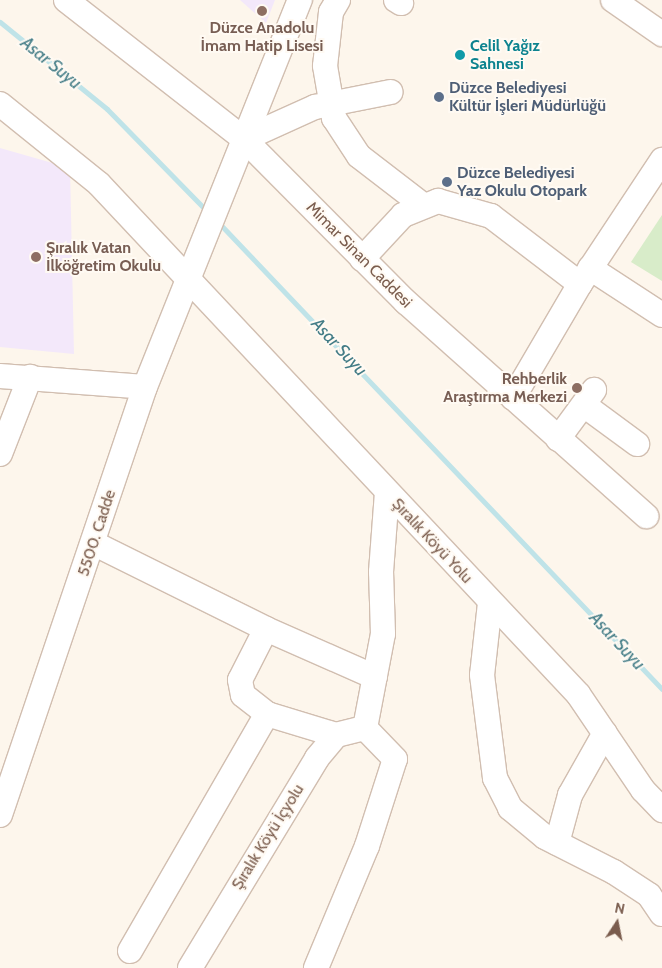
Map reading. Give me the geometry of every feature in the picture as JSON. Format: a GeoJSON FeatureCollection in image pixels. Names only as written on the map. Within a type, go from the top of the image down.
{"type":"FeatureCollection","features":[{"type":"Feature","properties":{"kind":"street","name":"Mimar Sinan Caddesi"},"geometry":{"type":"LineString","coordinates":[[66,0],[240,150],[362,259],[512,398],[646,516]]}},
{"type":"Feature","properties":{"kind":"street"},"geometry":{"type":"LineString","coordinates":[[240,150],[300,0]]}},
{"type":"Feature","properties":{"kind":"street"},"geometry":{"type":"LineString","coordinates":[[338,0],[331,12],[325,66],[334,118],[359,156],[424,206]]}},
{"type":"Feature","properties":{"kind":"street"},"geometry":{"type":"LineString","coordinates":[[613,0],[662,34]]}},
{"type":"Feature","properties":{"kind":"street"},"geometry":{"type":"LineString","coordinates":[[240,150],[315,107],[391,92]]}},
{"type":"Feature","properties":{"kind":"street","name":"Şıralık Köyü Yolu"},"geometry":{"type":"LineString","coordinates":[[0,104],[99,184],[490,603],[578,694],[643,790],[662,810]]}},
{"type":"Feature","properties":{"kind":"street","name":"5500. Cadde"},"geometry":{"type":"LineString","coordinates":[[0,815],[145,387],[200,254],[240,150]]}},
{"type":"Feature","properties":{"kind":"street"},"geometry":{"type":"LineString","coordinates":[[512,398],[585,276],[662,160]]}},
{"type":"Feature","properties":{"kind":"street"},"geometry":{"type":"LineString","coordinates":[[362,259],[403,215],[438,201],[491,216],[585,276],[662,315]]}},
{"type":"Feature","properties":{"kind":"street"},"geometry":{"type":"LineString","coordinates":[[0,376],[145,387]]}},
{"type":"Feature","properties":{"kind":"street"},"geometry":{"type":"LineString","coordinates":[[0,454],[30,378]]}},
{"type":"Feature","properties":{"kind":"street"},"geometry":{"type":"LineString","coordinates":[[558,439],[589,397],[637,444]]}},
{"type":"Feature","properties":{"kind":"street"},"geometry":{"type":"LineString","coordinates":[[365,728],[383,634],[381,572],[387,493]]}},
{"type":"Feature","properties":{"kind":"street"},"geometry":{"type":"LineString","coordinates":[[93,543],[266,629],[375,677]]}},
{"type":"Feature","properties":{"kind":"street"},"geometry":{"type":"LineString","coordinates":[[490,603],[482,675],[495,778],[510,808],[557,843],[614,872],[650,895],[662,914]]}},
{"type":"Feature","properties":{"kind":"street"},"geometry":{"type":"LineString","coordinates":[[266,629],[240,680],[243,695],[266,714],[336,735],[365,728]]}},
{"type":"Feature","properties":{"kind":"street"},"geometry":{"type":"LineString","coordinates":[[130,951],[266,714]]}},
{"type":"Feature","properties":{"kind":"street"},"geometry":{"type":"LineString","coordinates":[[316,968],[367,846],[395,759],[365,728]]}},
{"type":"Feature","properties":{"kind":"street"},"geometry":{"type":"LineString","coordinates":[[557,843],[570,795],[604,733]]}},
{"type":"Feature","properties":{"kind":"street","name":"Şıralık Köyü İçyolu"},"geometry":{"type":"LineString","coordinates":[[190,968],[317,758],[336,735]]}},
{"type":"Feature","properties":{"kind":"shaded area","name":"Düzce Anadolu İmam Hatip Lisesi"},"geometry":{"type":"Polygon","coordinates":[[[240,0],[275,0],[266,23],[240,0]]]}},
{"type":"Feature","properties":{"kind":"shaded area","name":"Şıralık Vatan İlköğretim Okulu"},"geometry":{"type":"Polygon","coordinates":[[[0,148],[70,168],[74,354],[0,347],[0,148]]]}},
{"type":"Feature","properties":{"kind":"green space"},"geometry":{"type":"Polygon","coordinates":[[[662,215],[662,281],[631,262],[662,215]]]}},
{"type":"Feature","properties":{"kind":"waterway","name":"Asar Suyu"},"geometry":{"type":"LineString","coordinates":[[0,22],[107,109],[208,212]]}},
{"type":"Feature","properties":{"kind":"waterway","name":"Asar Suyu"},"geometry":{"type":"LineString","coordinates":[[218,222],[662,689]]}},
{"type":"Feature","properties":{"kind":"place","name":"Düzce Anadolu İmam Hatip Lisesi"},"geometry":{"type":"Point","coordinates":[262,11]}},
{"type":"Feature","properties":{"kind":"place","name":"Celil Yağız Sahnesi"},"geometry":{"type":"Point","coordinates":[460,55]}},
{"type":"Feature","properties":{"kind":"place","name":"Düzce Belediyesi Kültür İşleri Müdürlüğü"},"geometry":{"type":"Point","coordinates":[439,97]}},
{"type":"Feature","properties":{"kind":"place","name":"Düzce Belediyesi Yaz Okulu Otopark"},"geometry":{"type":"Point","coordinates":[447,182]}},
{"type":"Feature","properties":{"kind":"place","name":"Şıralık Vatan İlköğretim Okulu"},"geometry":{"type":"Point","coordinates":[36,257]}},
{"type":"Feature","properties":{"kind":"place","name":"Rehberlik Araştırma Merkezi"},"geometry":{"type":"Point","coordinates":[577,388]}}]}
